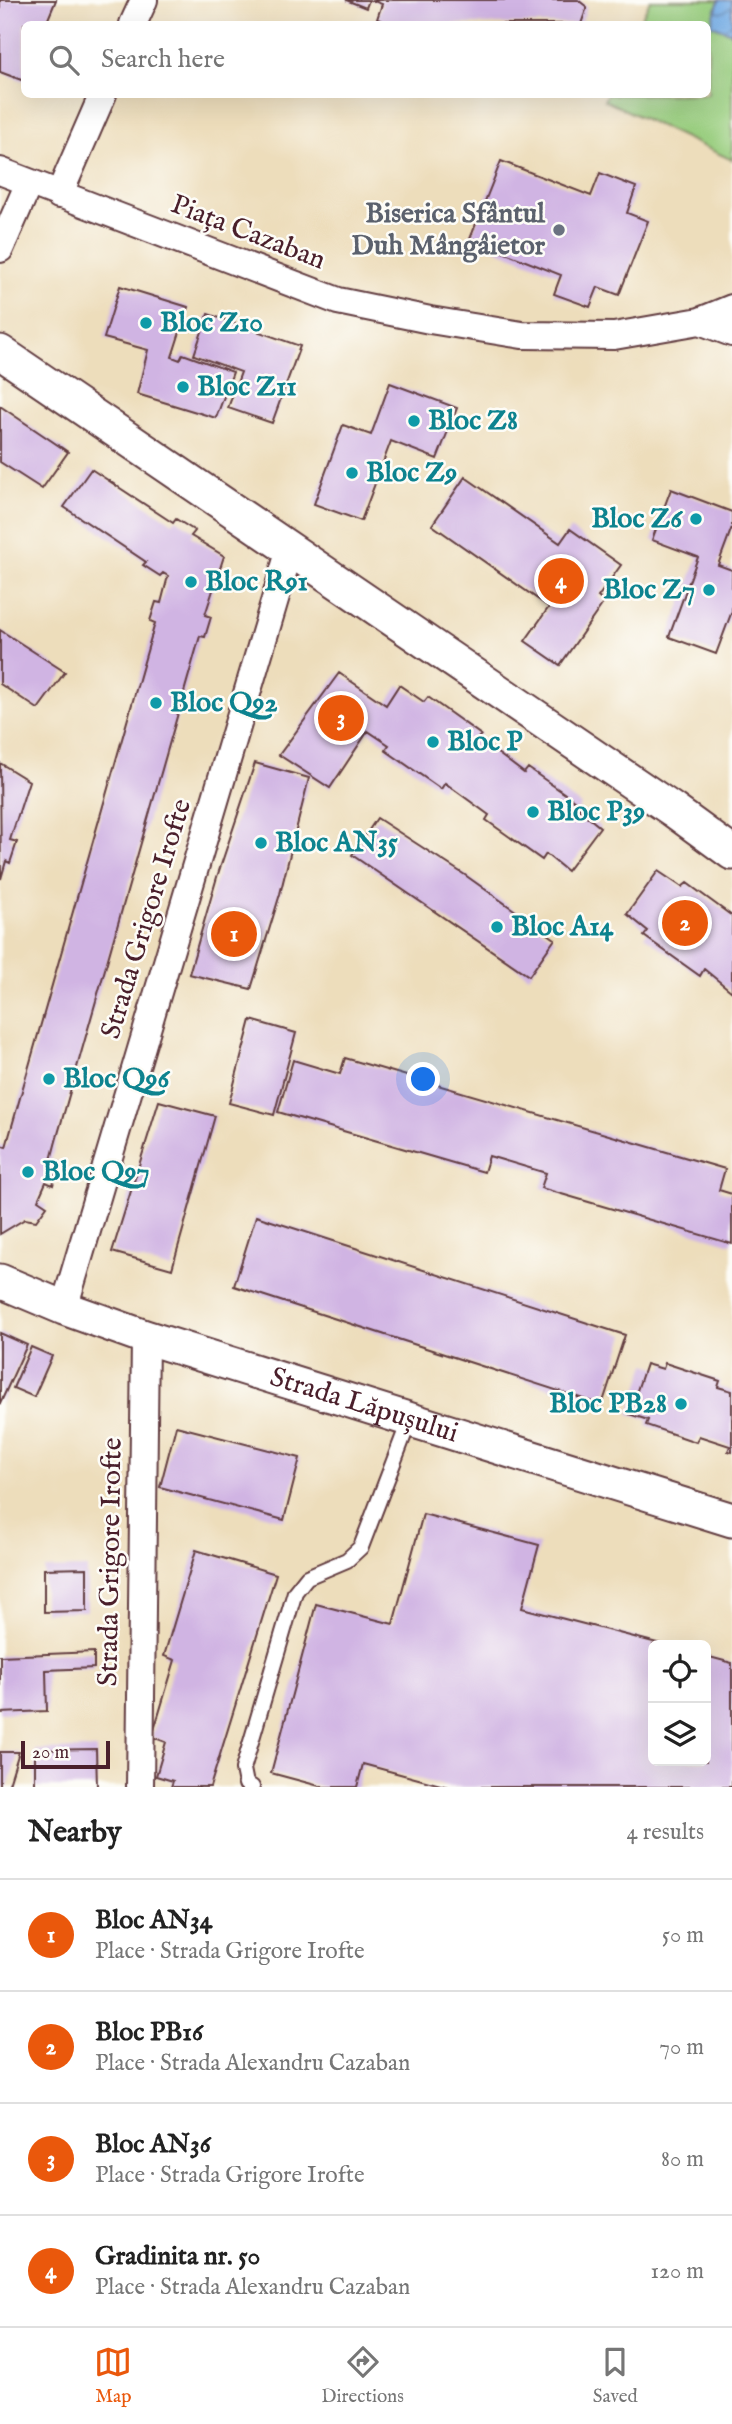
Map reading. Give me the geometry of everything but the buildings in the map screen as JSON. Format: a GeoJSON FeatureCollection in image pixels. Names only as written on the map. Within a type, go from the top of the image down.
{"type":"FeatureCollection","features":[{"type":"Feature","properties":{"kind":"street"},"geometry":{"type":"LineString","coordinates":[[134,21],[144,0]]}},
{"type":"Feature","properties":{"kind":"street"},"geometry":{"type":"LineString","coordinates":[[60,195],[101,98]]}},
{"type":"Feature","properties":{"kind":"street","name":"Piața Cazaban"},"geometry":{"type":"LineString","coordinates":[[0,171],[338,301],[430,320],[522,335],[614,336],[700,321],[732,308]]}},
{"type":"Feature","properties":{"kind":"street"},"geometry":{"type":"LineString","coordinates":[[0,249],[29,183]]}},
{"type":"Feature","properties":{"kind":"street"},"geometry":{"type":"LineString","coordinates":[[700,321],[732,333]]}},
{"type":"Feature","properties":{"kind":"street"},"geometry":{"type":"LineString","coordinates":[[0,352],[673,810],[732,853]]}},
{"type":"Feature","properties":{"kind":"street","name":"Strada Grigore Irofte"},"geometry":{"type":"LineString","coordinates":[[64,1308],[290,549]]}},
{"type":"Feature","properties":{"kind":"street","name":"Strada Lăpușului"},"geometry":{"type":"LineString","coordinates":[[0,1281],[64,1308],[145,1337],[732,1520]]}},
{"type":"Feature","properties":{"kind":"street","name":"Strada Grigore Irofte"},"geometry":{"type":"LineString","coordinates":[[140,1787],[145,1337]]}},
{"type":"Feature","properties":{"kind":"lane"},"geometry":{"type":"LineString","coordinates":[[252,1787],[246,1784],[243,1769],[295,1592],[307,1577],[347,1560],[361,1547],[410,1419]]}},
{"type":"Feature","properties":{"kind":"green space"},"geometry":{"type":"Polygon","coordinates":[[[650,0],[732,0],[732,160],[604,100],[711,98],[711,21],[640,21],[650,0]]]}},
{"type":"Feature","properties":{"kind":"water"},"geometry":{"type":"Polygon","coordinates":[[[719,0],[732,0],[732,33],[711,25],[719,0]]]}},
{"type":"Feature","properties":{"kind":"place","name":"Biserica Sfântul Duh Mângâietor"},"geometry":{"type":"Point","coordinates":[559,230]}},
{"type":"Feature","properties":{"kind":"place","name":"Bloc Z10"},"geometry":{"type":"Point","coordinates":[146,323]}},
{"type":"Feature","properties":{"kind":"place","name":"Bloc Z11"},"geometry":{"type":"Point","coordinates":[183,387]}},
{"type":"Feature","properties":{"kind":"place","name":"Bloc Z8"},"geometry":{"type":"Point","coordinates":[414,421]}},
{"type":"Feature","properties":{"kind":"place","name":"Bloc Z9"},"geometry":{"type":"Point","coordinates":[352,473]}},
{"type":"Feature","properties":{"kind":"place","name":"Bloc Z6"},"geometry":{"type":"Point","coordinates":[696,519]}},
{"type":"Feature","properties":{"kind":"place","name":"Gradinita nr. 50"},"geometry":{"type":"Point","coordinates":[561,581]}},
{"type":"Feature","properties":{"kind":"place","name":"Bloc R91"},"geometry":{"type":"Point","coordinates":[191,582]}},
{"type":"Feature","properties":{"kind":"place","name":"Bloc Z7"},"geometry":{"type":"Point","coordinates":[709,590]}},
{"type":"Feature","properties":{"kind":"place","name":"Bloc Q92"},"geometry":{"type":"Point","coordinates":[156,703]}},
{"type":"Feature","properties":{"kind":"place","name":"Bloc AN36"},"geometry":{"type":"Point","coordinates":[341,718]}},
{"type":"Feature","properties":{"kind":"place","name":"Bloc P"},"geometry":{"type":"Point","coordinates":[433,742]}},
{"type":"Feature","properties":{"kind":"place","name":"Bloc P39"},"geometry":{"type":"Point","coordinates":[533,812]}},
{"type":"Feature","properties":{"kind":"place","name":"Bloc AN35"},"geometry":{"type":"Point","coordinates":[261,843]}},
{"type":"Feature","properties":{"kind":"place","name":"Bloc PB16"},"geometry":{"type":"Point","coordinates":[685,923]}},
{"type":"Feature","properties":{"kind":"place","name":"Bloc A14"},"geometry":{"type":"Point","coordinates":[497,927]}},
{"type":"Feature","properties":{"kind":"place","name":"Bloc AN34"},"geometry":{"type":"Point","coordinates":[234,934]}},
{"type":"Feature","properties":{"kind":"place","name":"Bloc Q96"},"geometry":{"type":"Point","coordinates":[49,1079]}},
{"type":"Feature","properties":{"kind":"place","name":"Bloc Q97"},"geometry":{"type":"Point","coordinates":[28,1172]}},
{"type":"Feature","properties":{"kind":"place","name":"Bloc PB28"},"geometry":{"type":"Point","coordinates":[681,1404]}}]}
